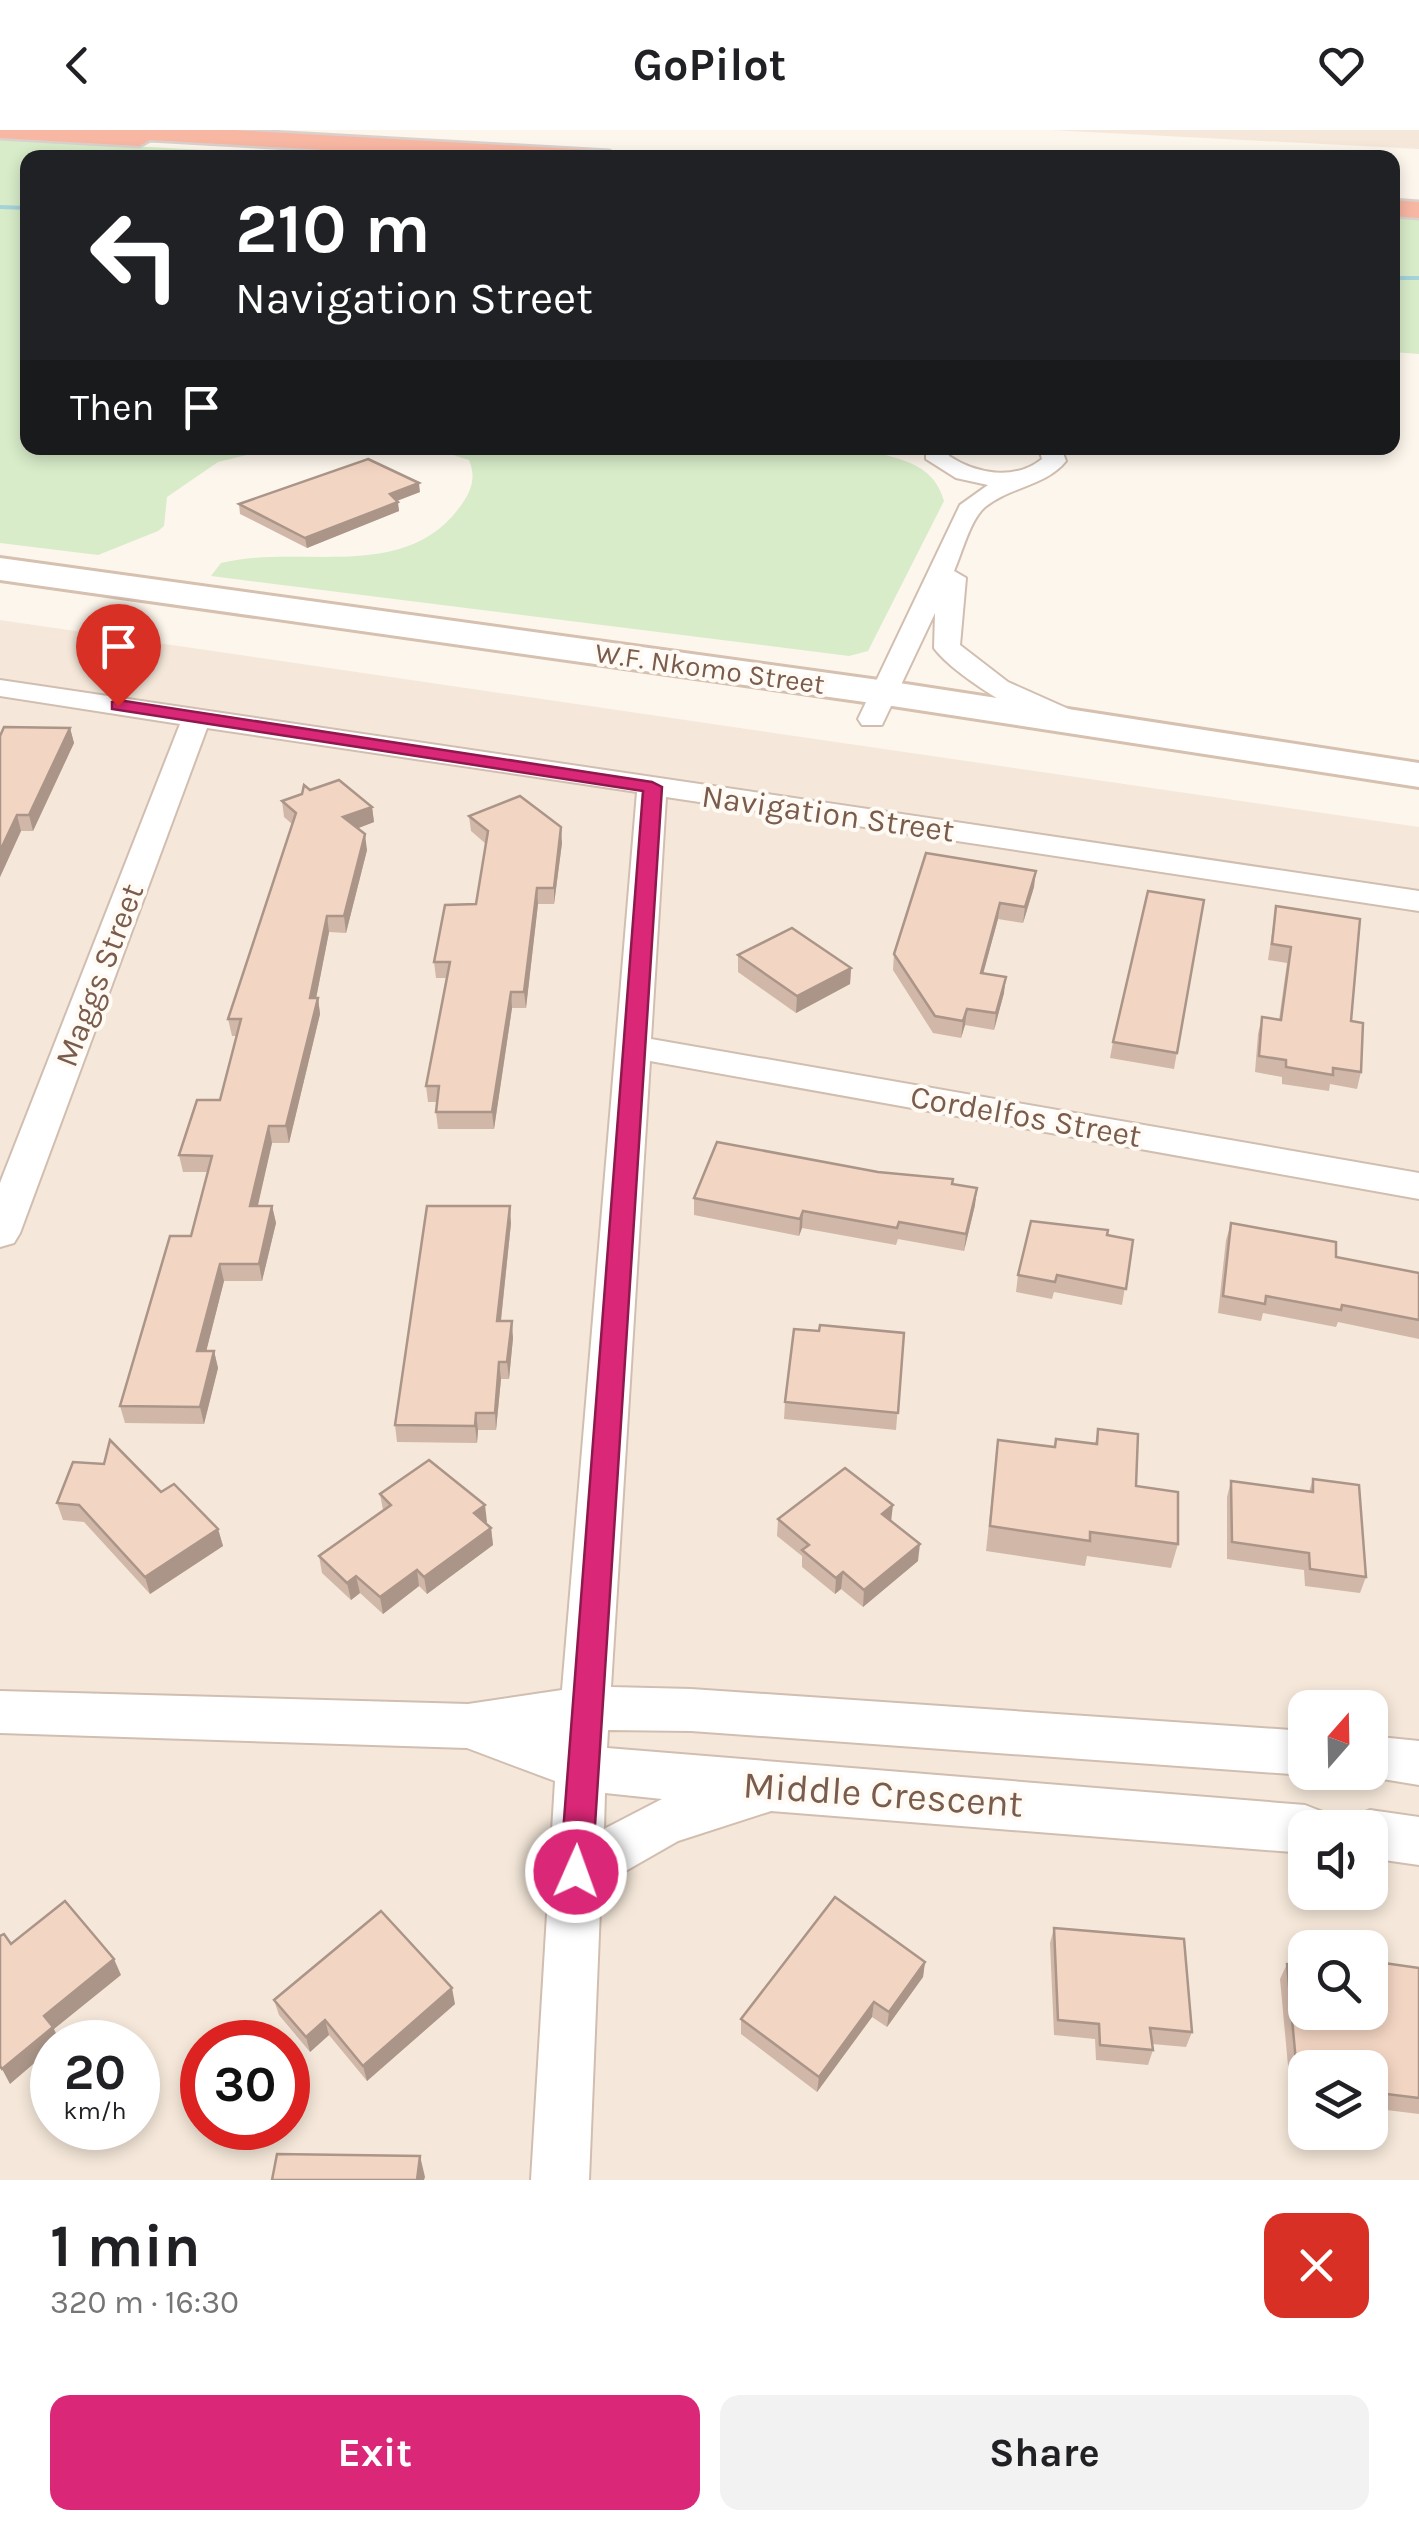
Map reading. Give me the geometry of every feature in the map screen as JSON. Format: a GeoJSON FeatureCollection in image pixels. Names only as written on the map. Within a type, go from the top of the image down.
{"type":"FeatureCollection","features":[{"type":"Feature","properties":{"kind":"highway"},"geometry":{"type":"LineString","coordinates":[[102,130],[465,150]]}},
{"type":"Feature","properties":{"kind":"highway"},"geometry":{"type":"LineString","coordinates":[[0,131],[331,150]]}},
{"type":"Feature","properties":{"kind":"main road","name":"W.F. Nkomo Street"},"geometry":{"type":"LineString","coordinates":[[0,569],[1419,788]]}},
{"type":"Feature","properties":{"kind":"main road","name":"W.F. Nkomo Street"},"geometry":{"type":"LineString","coordinates":[[0,596],[879,706],[1072,721],[1419,775]]}},
{"type":"Feature","properties":{"kind":"street"},"geometry":{"type":"LineString","coordinates":[[938,455],[956,471],[982,478],[1020,478]]}},
{"type":"Feature","properties":{"kind":"street"},"geometry":{"type":"LineString","coordinates":[[879,706],[972,505],[1020,478],[1048,468],[1054,461],[1052,455]]}},
{"type":"Feature","properties":{"kind":"street"},"geometry":{"type":"LineString","coordinates":[[956,471],[972,505]]}},
{"type":"Feature","properties":{"kind":"street"},"geometry":{"type":"LineString","coordinates":[[960,531],[944,632],[947,648],[998,688],[1072,721]]}},
{"type":"Feature","properties":{"kind":"street","name":"Navigation Street"},"geometry":{"type":"LineString","coordinates":[[0,688],[1419,900]]}},
{"type":"Feature","properties":{"kind":"street","name":"Maggs Street"},"geometry":{"type":"LineString","coordinates":[[0,1233],[197,717]]}},
{"type":"Feature","properties":{"kind":"street"},"geometry":{"type":"LineString","coordinates":[[560,2180],[581,1768],[652,787]]}},
{"type":"Feature","properties":{"kind":"street","name":"Cordelfos Street"},"geometry":{"type":"LineString","coordinates":[[633,1047],[1419,1186]]}},
{"type":"Feature","properties":{"kind":"street","name":"Middle Crescent"},"geometry":{"type":"LineString","coordinates":[[0,1712],[468,1726],[586,1708],[872,1720],[1288,1752]]}},
{"type":"Feature","properties":{"kind":"street","name":"Middle Crescent"},"geometry":{"type":"LineString","coordinates":[[468,1726],[581,1768],[774,1788],[1288,1828]]}},
{"type":"Feature","properties":{"kind":"street"},"geometry":{"type":"LineString","coordinates":[[1388,1760],[1419,1763]]}},
{"type":"Feature","properties":{"kind":"street"},"geometry":{"type":"LineString","coordinates":[[576,1872],[664,1822],[774,1788]]}},
{"type":"Feature","properties":{"kind":"street"},"geometry":{"type":"LineString","coordinates":[[1388,1837],[1419,1841]]}},
{"type":"Feature","properties":{"kind":"shaded area"},"geometry":{"type":"Polygon","coordinates":[[[1051,130],[1419,130],[1419,149],[1051,130]]]}},
{"type":"Feature","properties":{"kind":"shaded area"},"geometry":{"type":"Polygon","coordinates":[[[0,620],[1419,827],[1419,2180],[0,2180],[0,620]]]}},
{"type":"Feature","properties":{"kind":"green space"},"geometry":{"type":"Polygon","coordinates":[[[0,139],[205,150],[20,150],[20,455],[247,455],[218,462],[167,497],[164,526],[158,531],[98,555],[0,543],[0,139]]]}},
{"type":"Feature","properties":{"kind":"green space"},"geometry":{"type":"Polygon","coordinates":[[[1400,216],[1419,217],[1419,354],[1400,353],[1400,216]]]}},
{"type":"Feature","properties":{"kind":"green space"},"geometry":{"type":"Polygon","coordinates":[[[453,455],[885,455],[922,469],[939,487],[944,501],[868,651],[849,656],[211,576],[221,563],[252,558],[351,556],[412,545],[439,529],[462,504],[472,483],[469,460],[453,455]]]}},
{"type":"Feature","properties":{"kind":"building"},"geometry":{"type":"Polygon","coordinates":[[[368,459],[419,483],[390,494],[398,502],[305,538],[239,504],[368,459]]]}},
{"type":"Feature","properties":{"kind":"building"},"geometry":{"type":"Polygon","coordinates":[[[4,727],[70,728],[29,815],[17,815],[0,851],[0,736],[4,727]]]}},
{"type":"Feature","properties":{"kind":"building"},"geometry":{"type":"Polygon","coordinates":[[[339,780],[372,807],[343,817],[365,834],[344,916],[327,916],[310,998],[318,998],[286,1126],[269,1126],[250,1206],[272,1206],[259,1264],[220,1264],[197,1351],[214,1351],[200,1407],[120,1406],[170,1236],[191,1236],[212,1156],[179,1155],[197,1100],[220,1100],[241,1019],[228,1019],[296,813],[282,801],[302,794],[304,785],[310,790],[339,780]]]}},
{"type":"Feature","properties":{"kind":"building"},"geometry":{"type":"Polygon","coordinates":[[[520,796],[561,827],[554,888],[537,888],[524,992],[511,992],[492,1112],[436,1112],[439,1086],[426,1086],[450,962],[434,962],[445,905],[476,904],[488,831],[469,816],[520,796]]]}},
{"type":"Feature","properties":{"kind":"building"},"geometry":{"type":"Polygon","coordinates":[[[926,853],[1036,871],[1025,907],[1000,903],[981,973],[1006,977],[996,1013],[967,1009],[963,1021],[935,1016],[894,954],[926,853]]]}},
{"type":"Feature","properties":{"kind":"building"},"geometry":{"type":"Polygon","coordinates":[[[1148,891],[1204,900],[1177,1053],[1113,1042],[1148,891]]]}},
{"type":"Feature","properties":{"kind":"building"},"geometry":{"type":"Polygon","coordinates":[[[1276,906],[1360,919],[1351,1021],[1363,1023],[1361,1072],[1333,1068],[1333,1075],[1286,1067],[1286,1060],[1259,1056],[1262,1017],[1281,1020],[1291,947],[1272,944],[1276,906]]]}},
{"type":"Feature","properties":{"kind":"building"},"geometry":{"type":"Polygon","coordinates":[[[792,928],[851,968],[797,996],[738,955],[792,928]]]}},
{"type":"Feature","properties":{"kind":"building"},"geometry":{"type":"Polygon","coordinates":[[[717,1142],[878,1172],[953,1179],[952,1184],[977,1188],[966,1234],[899,1222],[897,1228],[803,1211],[800,1219],[694,1198],[717,1142]]]}},
{"type":"Feature","properties":{"kind":"building"},"geometry":{"type":"Polygon","coordinates":[[[427,1206],[510,1206],[497,1321],[512,1321],[507,1362],[499,1362],[495,1413],[476,1413],[475,1426],[395,1425],[427,1206]]]}},
{"type":"Feature","properties":{"kind":"building"},"geometry":{"type":"Polygon","coordinates":[[[1031,1221],[1108,1230],[1107,1235],[1133,1240],[1126,1289],[1057,1275],[1055,1282],[1018,1275],[1031,1221]]]}},
{"type":"Feature","properties":{"kind":"building"},"geometry":{"type":"Polygon","coordinates":[[[1231,1223],[1336,1242],[1336,1257],[1419,1273],[1419,1320],[1342,1305],[1341,1310],[1266,1296],[1265,1304],[1223,1296],[1231,1223]]]}},
{"type":"Feature","properties":{"kind":"building"},"geometry":{"type":"Polygon","coordinates":[[[820,1325],[904,1333],[898,1413],[785,1402],[794,1329],[819,1331],[820,1325]]]}},
{"type":"Feature","properties":{"kind":"building"},"geometry":{"type":"Polygon","coordinates":[[[1098,1429],[1138,1434],[1136,1486],[1178,1492],[1178,1544],[1090,1532],[1090,1541],[990,1526],[998,1440],[1055,1447],[1056,1439],[1097,1444],[1098,1429]]]}},
{"type":"Feature","properties":{"kind":"building"},"geometry":{"type":"Polygon","coordinates":[[[110,1440],[161,1492],[174,1484],[218,1529],[145,1577],[79,1505],[57,1503],[73,1462],[104,1464],[110,1440]]]}},
{"type":"Feature","properties":{"kind":"building"},"geometry":{"type":"Polygon","coordinates":[[[429,1460],[485,1505],[474,1513],[491,1528],[424,1577],[417,1570],[380,1597],[356,1576],[347,1583],[319,1556],[391,1505],[380,1494],[429,1460]]]}},
{"type":"Feature","properties":{"kind":"building"},"geometry":{"type":"Polygon","coordinates":[[[845,1468],[893,1505],[882,1514],[920,1544],[864,1590],[843,1572],[836,1578],[802,1550],[809,1545],[778,1519],[845,1468]]]}},
{"type":"Feature","properties":{"kind":"building"},"geometry":{"type":"Polygon","coordinates":[[[1313,1479],[1359,1485],[1366,1577],[1310,1569],[1309,1553],[1232,1542],[1231,1481],[1313,1492],[1313,1479]]]}},
{"type":"Feature","properties":{"kind":"building"},"geometry":{"type":"Polygon","coordinates":[[[835,1897],[925,1962],[889,2012],[874,2002],[819,2077],[741,2019],[835,1897]]]}},
{"type":"Feature","properties":{"kind":"building"},"geometry":{"type":"Polygon","coordinates":[[[65,1901],[114,1959],[44,2016],[47,2020],[30,2020],[30,2046],[2,2069],[0,1936],[4,1934],[11,1944],[65,1901]]]}},
{"type":"Feature","properties":{"kind":"building"},"geometry":{"type":"Polygon","coordinates":[[[381,1911],[452,1988],[363,2066],[325,2020],[310,2033],[310,2020],[291,2020],[274,2000],[381,1911]]]}},
{"type":"Feature","properties":{"kind":"building"},"geometry":{"type":"Polygon","coordinates":[[[1054,1928],[1184,1939],[1192,2032],[1150,2028],[1153,2050],[1100,2045],[1099,2024],[1058,2020],[1054,1928]]]}},
{"type":"Feature","properties":{"kind":"building"},"geometry":{"type":"Polygon","coordinates":[[[1388,1964],[1419,1968],[1419,2098],[1388,2094],[1388,2050],[1295,2050],[1293,2030],[1388,2030],[1388,1964]]]}},
{"type":"Feature","properties":{"kind":"building"},"geometry":{"type":"Polygon","coordinates":[[[277,2154],[420,2156],[417,2180],[272,2180],[277,2154]]]}},
{"type":"Feature","properties":{"kind":"waterway"},"geometry":{"type":"LineString","coordinates":[[0,207],[20,208]]}},
{"type":"Feature","properties":{"kind":"waterway"},"geometry":{"type":"LineString","coordinates":[[1400,278],[1419,278]]}},
{"type":"Feature","properties":{"kind":"route"},"geometry":{"type":"LineString","coordinates":[[118,706],[652,787],[576,1872]]}}]}
